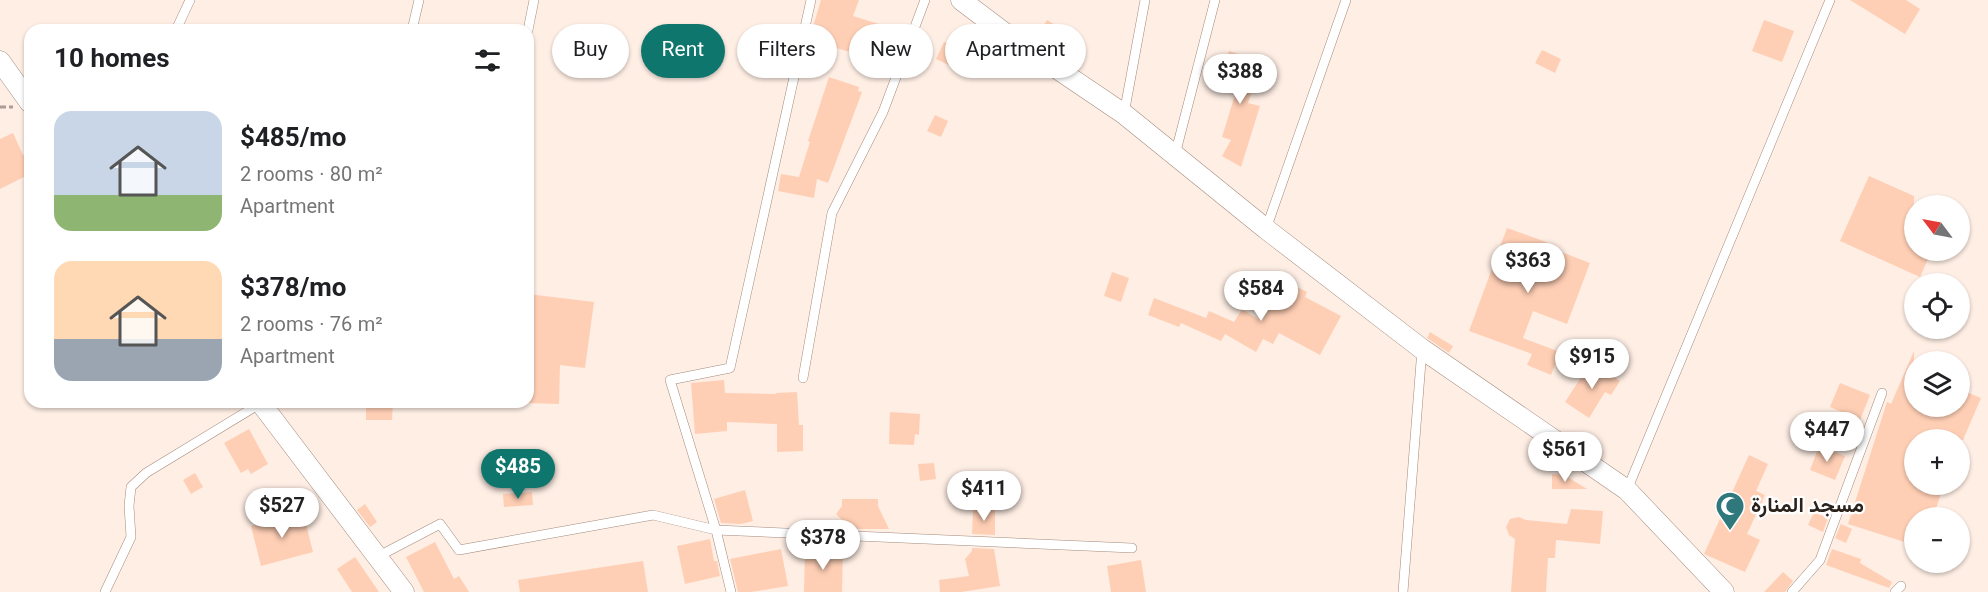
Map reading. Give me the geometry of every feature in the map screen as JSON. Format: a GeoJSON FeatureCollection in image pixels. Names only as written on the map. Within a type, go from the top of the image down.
{"type":"FeatureCollection","features":[{"type":"Feature","properties":{"kind":"street"},"geometry":{"type":"LineString","coordinates":[[961,0],[1010,37],[1124,114],[1266,229],[1422,349],[1627,490],[1724,592]]}},
{"type":"Feature","properties":{"kind":"street"},"geometry":{"type":"LineString","coordinates":[[0,61],[24,95]]}},
{"type":"Feature","properties":{"kind":"street"},"geometry":{"type":"LineString","coordinates":[[264,408],[404,592]]}},
{"type":"Feature","properties":{"kind":"lane"},"geometry":{"type":"LineString","coordinates":[[179,24],[190,0]]}},
{"type":"Feature","properties":{"kind":"lane"},"geometry":{"type":"LineString","coordinates":[[413,24],[418,0]]}},
{"type":"Feature","properties":{"kind":"lane"},"geometry":{"type":"LineString","coordinates":[[529,24],[534,0]]}},
{"type":"Feature","properties":{"kind":"lane"},"geometry":{"type":"LineString","coordinates":[[731,592],[716,530],[670,380],[730,368],[811,0]]}},
{"type":"Feature","properties":{"kind":"lane"},"geometry":{"type":"LineString","coordinates":[[802,378],[832,213],[883,112],[925,0]]}},
{"type":"Feature","properties":{"kind":"lane"},"geometry":{"type":"LineString","coordinates":[[1124,114],[1145,0]]}},
{"type":"Feature","properties":{"kind":"lane"},"geometry":{"type":"LineString","coordinates":[[1175,155],[1215,0]]}},
{"type":"Feature","properties":{"kind":"lane"},"geometry":{"type":"LineString","coordinates":[[1266,229],[1346,0]]}},
{"type":"Feature","properties":{"kind":"lane"},"geometry":{"type":"LineString","coordinates":[[1627,490],[1830,0]]}},
{"type":"Feature","properties":{"kind":"lane"},"geometry":{"type":"LineString","coordinates":[[1403,592],[1422,349]]}},
{"type":"Feature","properties":{"kind":"lane"},"geometry":{"type":"LineString","coordinates":[[1792,592],[1820,560],[1882,393]]}},
{"type":"Feature","properties":{"kind":"lane"},"geometry":{"type":"LineString","coordinates":[[105,592],[131,537],[129,506],[131,487],[146,473],[252,408]]}},
{"type":"Feature","properties":{"kind":"lane"},"geometry":{"type":"LineString","coordinates":[[377,557],[440,524],[459,550],[653,514],[716,530],[1132,548]]}},
{"type":"Feature","properties":{"kind":"building"},"geometry":{"type":"Polygon","coordinates":[[[821,0],[859,0],[853,16],[879,24],[849,24],[849,52],[837,48],[837,24],[814,24],[821,0]]]}},
{"type":"Feature","properties":{"kind":"building"},"geometry":{"type":"Polygon","coordinates":[[[1850,0],[1906,0],[1920,9],[1905,34],[1850,0]]]}},
{"type":"Feature","properties":{"kind":"building"},"geometry":{"type":"Polygon","coordinates":[[[1764,20],[1794,31],[1782,62],[1752,51],[1764,20]]]}},
{"type":"Feature","properties":{"kind":"building"},"geometry":{"type":"Polygon","coordinates":[[[945,42],[945,63],[936,59],[945,42]]]}},
{"type":"Feature","properties":{"kind":"building"},"geometry":{"type":"Polygon","coordinates":[[[1542,50],[1561,59],[1555,73],[1535,63],[1542,50]]]}},
{"type":"Feature","properties":{"kind":"building"},"geometry":{"type":"Polygon","coordinates":[[[1229,51],[1261,61],[1248,103],[1260,106],[1241,167],[1222,156],[1231,140],[1222,137],[1238,85],[1220,80],[1229,51]]]}},
{"type":"Feature","properties":{"kind":"building"},"geometry":{"type":"Polygon","coordinates":[[[829,78],[859,87],[858,91],[862,92],[828,183],[817,179],[814,198],[778,191],[781,174],[799,177],[810,142],[808,141],[829,78]]]}},
{"type":"Feature","properties":{"kind":"building"},"geometry":{"type":"Polygon","coordinates":[[[935,115],[948,121],[941,137],[927,131],[935,115]]]}},
{"type":"Feature","properties":{"kind":"building"},"geometry":{"type":"Polygon","coordinates":[[[13,133],[24,154],[24,177],[0,189],[0,139],[13,133]]]}},
{"type":"Feature","properties":{"kind":"building"},"geometry":{"type":"Polygon","coordinates":[[[1869,176],[1912,195],[1904,195],[1904,261],[1927,261],[1922,273],[1911,273],[1840,241],[1869,176]]]}},
{"type":"Feature","properties":{"kind":"building"},"geometry":{"type":"Polygon","coordinates":[[[1507,228],[1557,246],[1556,250],[1590,263],[1567,324],[1533,311],[1523,338],[1560,352],[1551,375],[1527,365],[1532,354],[1469,331],[1507,228]]]}},
{"type":"Feature","properties":{"kind":"building"},"geometry":{"type":"Polygon","coordinates":[[[1112,272],[1129,278],[1121,302],[1104,296],[1112,272]]]}},
{"type":"Feature","properties":{"kind":"building"},"geometry":{"type":"Polygon","coordinates":[[[1295,286],[1307,292],[1305,297],[1341,316],[1320,355],[1279,333],[1273,344],[1263,339],[1256,352],[1225,334],[1221,341],[1181,323],[1179,327],[1148,315],[1154,298],[1206,318],[1209,311],[1234,322],[1242,309],[1258,319],[1270,297],[1285,305],[1295,286]]]}},
{"type":"Feature","properties":{"kind":"building"},"geometry":{"type":"Polygon","coordinates":[[[534,295],[594,302],[585,368],[560,365],[559,404],[534,403],[534,295]]]}},
{"type":"Feature","properties":{"kind":"building"},"geometry":{"type":"Polygon","coordinates":[[[1430,332],[1453,346],[1449,353],[1427,338],[1430,332]]]}},
{"type":"Feature","properties":{"kind":"building"},"geometry":{"type":"Polygon","coordinates":[[[1591,362],[1620,381],[1611,395],[1605,392],[1589,418],[1565,402],[1591,362]]]}},
{"type":"Feature","properties":{"kind":"building"},"geometry":{"type":"Polygon","coordinates":[[[1904,374],[1904,417],[1970,417],[1970,394],[1981,398],[1968,429],[1904,429],[1904,495],[1940,495],[1937,507],[1904,507],[1904,542],[1848,524],[1887,402],[1891,404],[1904,374]]]}},
{"type":"Feature","properties":{"kind":"building"},"geometry":{"type":"Polygon","coordinates":[[[724,380],[725,393],[797,392],[799,425],[803,425],[803,451],[777,452],[777,424],[727,422],[727,431],[695,434],[691,383],[724,380]]]}},
{"type":"Feature","properties":{"kind":"building"},"geometry":{"type":"Polygon","coordinates":[[[1840,383],[1870,395],[1860,420],[1830,407],[1840,383]]]}},
{"type":"Feature","properties":{"kind":"building"},"geometry":{"type":"Polygon","coordinates":[[[366,408],[393,408],[392,420],[366,420],[366,408]]]}},
{"type":"Feature","properties":{"kind":"building"},"geometry":{"type":"Polygon","coordinates":[[[890,412],[920,414],[919,435],[915,434],[914,445],[889,444],[890,412]]]}},
{"type":"Feature","properties":{"kind":"building"},"geometry":{"type":"Polygon","coordinates":[[[249,429],[268,464],[251,474],[248,469],[241,473],[224,443],[249,429]]]}},
{"type":"Feature","properties":{"kind":"building"},"geometry":{"type":"Polygon","coordinates":[[[1819,446],[1845,456],[1835,480],[1810,470],[1819,446]]]}},
{"type":"Feature","properties":{"kind":"building"},"geometry":{"type":"Polygon","coordinates":[[[1749,455],[1768,464],[1756,491],[1765,495],[1747,534],[1760,540],[1745,572],[1704,554],[1749,455]]]}},
{"type":"Feature","properties":{"kind":"building"},"geometry":{"type":"Polygon","coordinates":[[[934,463],[936,479],[920,481],[918,464],[934,463]]]}},
{"type":"Feature","properties":{"kind":"building"},"geometry":{"type":"Polygon","coordinates":[[[195,473],[203,487],[191,494],[183,480],[195,473]]]}},
{"type":"Feature","properties":{"kind":"building"},"geometry":{"type":"Polygon","coordinates":[[[1552,474],[1564,475],[1587,489],[1552,489],[1552,474]]]}},
{"type":"Feature","properties":{"kind":"building"},"geometry":{"type":"Polygon","coordinates":[[[745,490],[753,521],[741,524],[721,523],[714,499],[745,490]]]}},
{"type":"Feature","properties":{"kind":"building"},"geometry":{"type":"Polygon","coordinates":[[[532,492],[533,505],[504,507],[503,494],[532,492]]]}},
{"type":"Feature","properties":{"kind":"building"},"geometry":{"type":"Polygon","coordinates":[[[842,499],[878,499],[878,506],[889,529],[843,529],[843,521],[836,514],[842,506],[842,499]]]}},
{"type":"Feature","properties":{"kind":"building"},"geometry":{"type":"Polygon","coordinates":[[[365,504],[377,522],[370,527],[357,510],[365,504]]]}},
{"type":"Feature","properties":{"kind":"building"},"geometry":{"type":"Polygon","coordinates":[[[973,509],[995,509],[995,535],[972,534],[973,509]]]}},
{"type":"Feature","properties":{"kind":"building"},"geometry":{"type":"Polygon","coordinates":[[[1571,509],[1603,511],[1600,544],[1556,540],[1555,558],[1548,558],[1546,592],[1511,592],[1515,539],[1509,535],[1506,527],[1510,519],[1519,517],[1526,520],[1567,524],[1571,509]]]}},
{"type":"Feature","properties":{"kind":"building"},"geometry":{"type":"Polygon","coordinates":[[[303,512],[313,552],[261,566],[251,526],[303,512]]]}},
{"type":"Feature","properties":{"kind":"building"},"geometry":{"type":"Polygon","coordinates":[[[1814,512],[1828,518],[1823,532],[1808,525],[1814,512]]]}},
{"type":"Feature","properties":{"kind":"building"},"geometry":{"type":"Polygon","coordinates":[[[1841,524],[1852,529],[1846,543],[1835,538],[1841,524]]]}},
{"type":"Feature","properties":{"kind":"building"},"geometry":{"type":"Polygon","coordinates":[[[710,539],[714,561],[717,561],[720,576],[685,584],[677,546],[710,539]]]}},
{"type":"Feature","properties":{"kind":"building"},"geometry":{"type":"Polygon","coordinates":[[[435,542],[454,579],[459,576],[469,592],[424,592],[406,557],[435,542]]]}},
{"type":"Feature","properties":{"kind":"building"},"geometry":{"type":"Polygon","coordinates":[[[972,548],[994,549],[1000,586],[961,592],[940,592],[939,580],[969,576],[965,559],[972,548]]]}},
{"type":"Feature","properties":{"kind":"building"},"geometry":{"type":"Polygon","coordinates":[[[781,549],[788,586],[738,592],[730,559],[781,549]]]}},
{"type":"Feature","properties":{"kind":"building"},"geometry":{"type":"Polygon","coordinates":[[[805,549],[843,550],[842,592],[804,592],[805,549]]]}},
{"type":"Feature","properties":{"kind":"building"},"geometry":{"type":"Polygon","coordinates":[[[1832,549],[1861,559],[1860,563],[1892,582],[1889,588],[1826,565],[1832,549]]]}},
{"type":"Feature","properties":{"kind":"building"},"geometry":{"type":"Polygon","coordinates":[[[355,557],[379,592],[352,592],[337,569],[355,557]]]}},
{"type":"Feature","properties":{"kind":"building"},"geometry":{"type":"Polygon","coordinates":[[[1141,560],[1146,592],[1111,592],[1107,566],[1141,560]]]}},
{"type":"Feature","properties":{"kind":"building"},"geometry":{"type":"Polygon","coordinates":[[[643,561],[648,592],[520,592],[518,580],[643,561]]]}},
{"type":"Feature","properties":{"kind":"building"},"geometry":{"type":"Polygon","coordinates":[[[1783,572],[1793,581],[1785,592],[1764,592],[1783,572]]]}},
{"type":"Feature","properties":{"kind":"place","name":"مسجد المنارة"},"geometry":{"type":"Point","coordinates":[1730,532]}}]}
